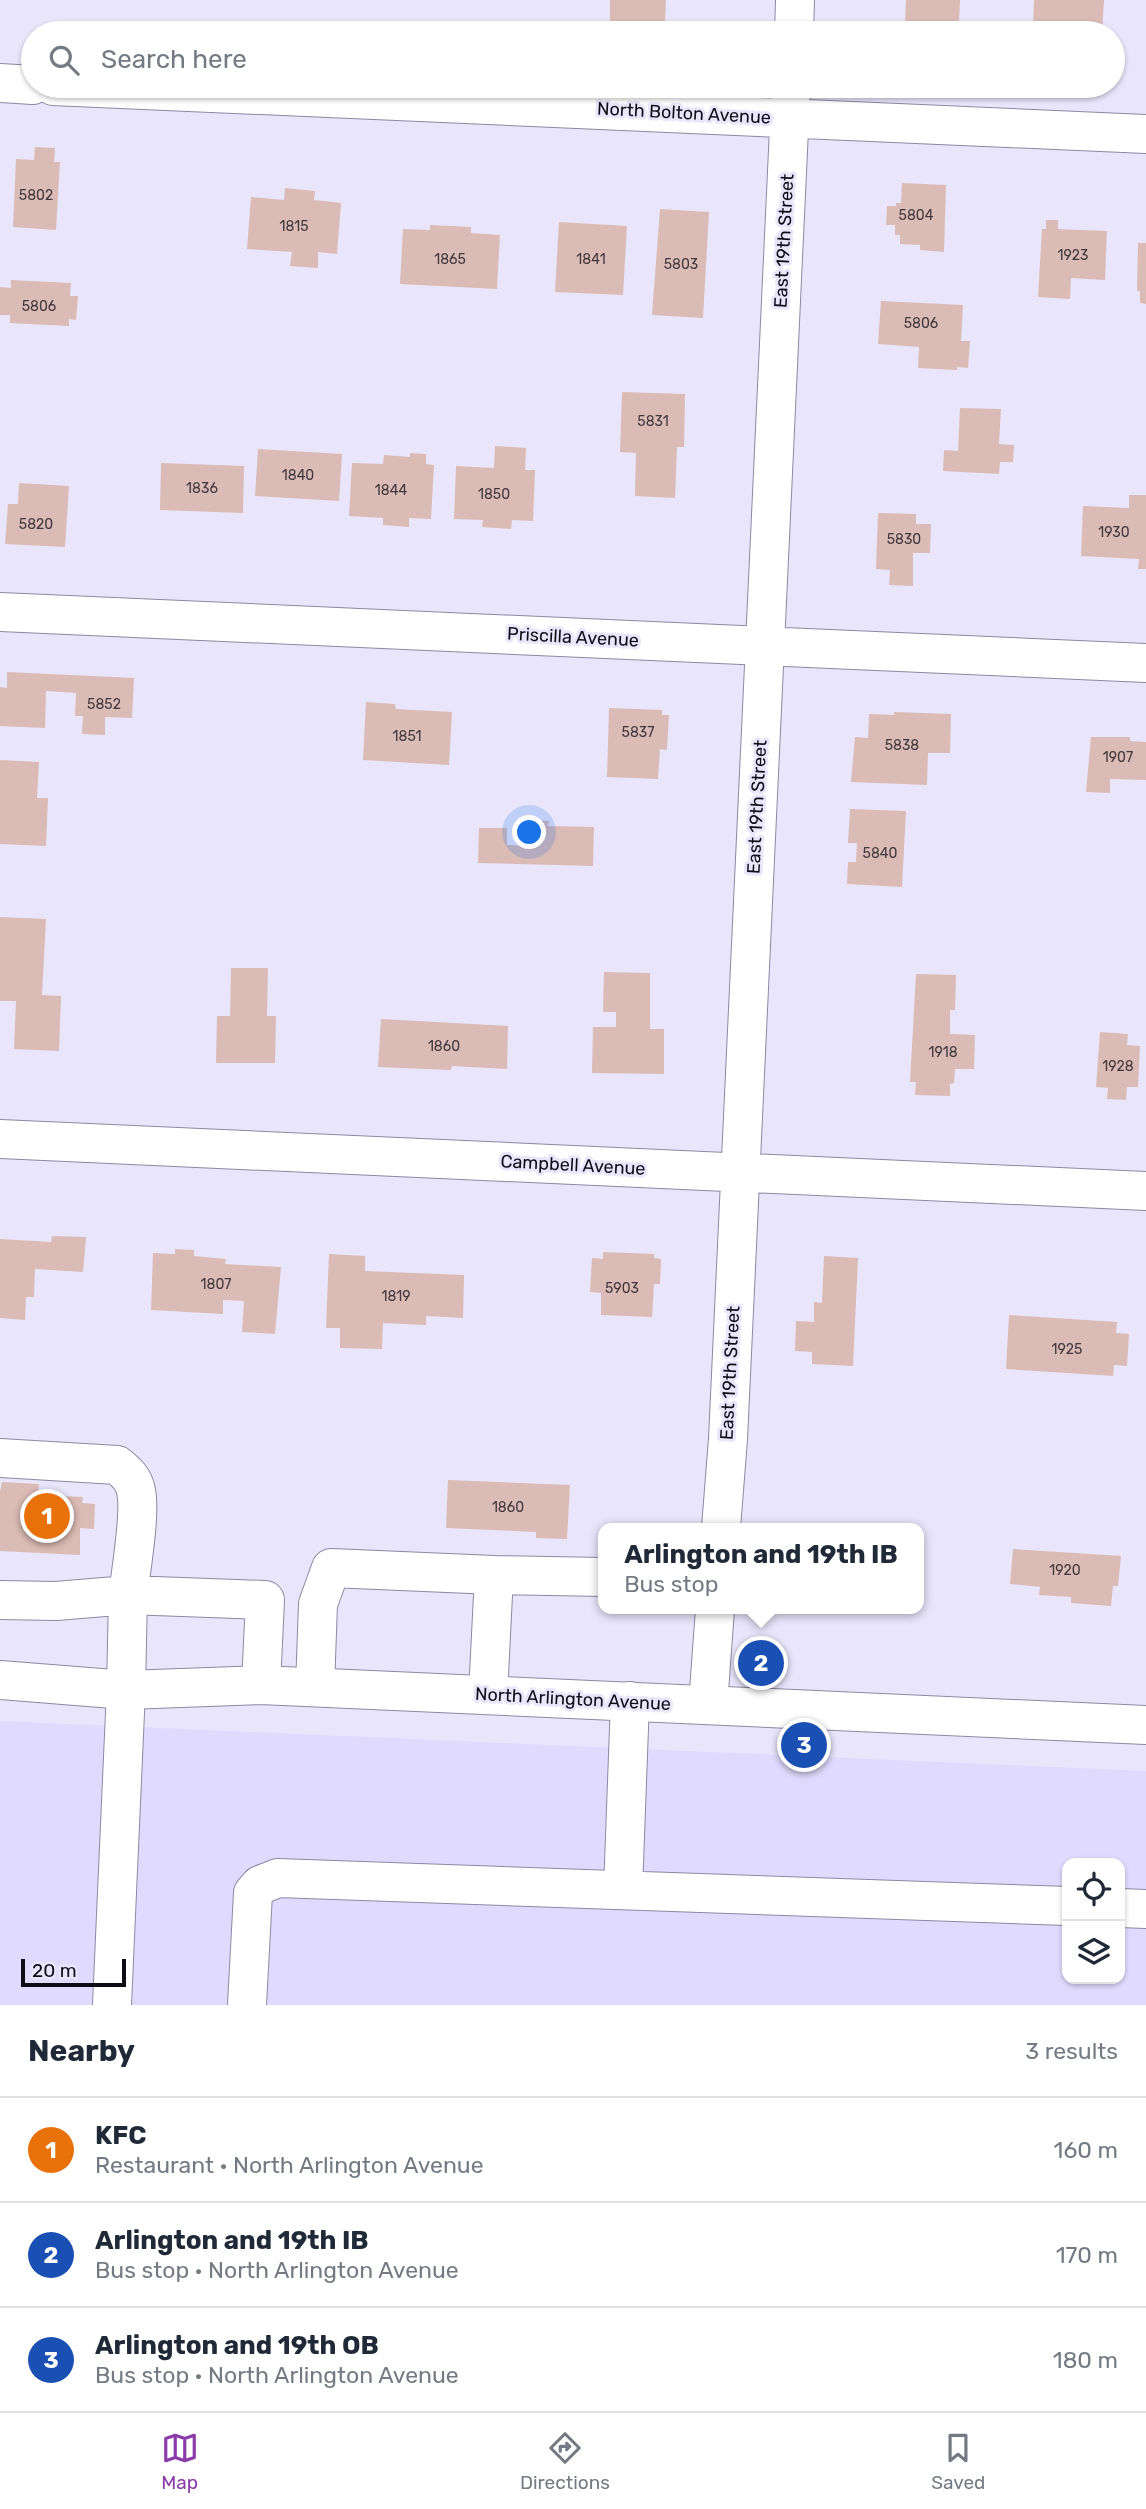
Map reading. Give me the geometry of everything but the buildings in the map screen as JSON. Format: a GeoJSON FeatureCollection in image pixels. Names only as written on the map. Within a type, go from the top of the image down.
{"type":"FeatureCollection","features":[{"type":"Feature","properties":{"kind":"street"},"geometry":{"type":"LineString","coordinates":[[794,21],[795,0]]}},
{"type":"Feature","properties":{"kind":"street"},"geometry":{"type":"LineString","coordinates":[[0,83],[21,84]]}},
{"type":"Feature","properties":{"kind":"street","name":"North Bolton Avenue"},"geometry":{"type":"LineString","coordinates":[[606,98],[791,102],[1146,134]]}},
{"type":"Feature","properties":{"kind":"street","name":"East 19th Street"},"geometry":{"type":"LineString","coordinates":[[721,1523],[791,102]]}},
{"type":"Feature","properties":{"kind":"street","name":"Priscilla Avenue"},"geometry":{"type":"LineString","coordinates":[[0,612],[1146,663]]}},
{"type":"Feature","properties":{"kind":"street","name":"Campbell Avenue"},"geometry":{"type":"LineString","coordinates":[[0,1139],[1146,1191]]}},
{"type":"Feature","properties":{"kind":"street"},"geometry":{"type":"LineString","coordinates":[[0,1458],[117,1465],[130,1475],[136,1490],[137,1506],[128,1595],[112,2005]]}},
{"type":"Feature","properties":{"kind":"street"},"geometry":{"type":"LineString","coordinates":[[315,1688],[318,1604],[331,1568],[598,1577]]}},
{"type":"Feature","properties":{"kind":"street"},"geometry":{"type":"LineString","coordinates":[[488,1695],[494,1575]]}},
{"type":"Feature","properties":{"kind":"street"},"geometry":{"type":"LineString","coordinates":[[0,1600],[56,1601],[128,1595],[265,1600],[261,1685]]}},
{"type":"Feature","properties":{"kind":"street"},"geometry":{"type":"LineString","coordinates":[[708,1704],[715,1614]]}},
{"type":"Feature","properties":{"kind":"street","name":"North Arlington Avenue"},"geometry":{"type":"LineString","coordinates":[[0,1679],[126,1690],[261,1685],[1146,1725]]}},
{"type":"Feature","properties":{"kind":"street"},"geometry":{"type":"LineString","coordinates":[[623,1890],[630,1701]]}},
{"type":"Feature","properties":{"kind":"street"},"geometry":{"type":"LineString","coordinates":[[247,2005],[253,1893],[260,1885],[278,1878],[1062,1906]]}},
{"type":"Feature","properties":{"kind":"street"},"geometry":{"type":"LineString","coordinates":[[1125,1908],[1146,1909]]}},
{"type":"Feature","properties":{"kind":"shaded area"},"geometry":{"type":"Polygon","coordinates":[[[0,1721],[1146,1771],[1146,2005],[0,2005],[0,1721]]]}},
{"type":"Feature","properties":{"kind":"place","name":"KFC"},"geometry":{"type":"Point","coordinates":[47,1516]}},
{"type":"Feature","properties":{"kind":"place","name":"Arlington and 19th IB"},"geometry":{"type":"Point","coordinates":[761,1663]}},
{"type":"Feature","properties":{"kind":"place","name":"Arlington and 19th OB"},"geometry":{"type":"Point","coordinates":[804,1745]}}]}
